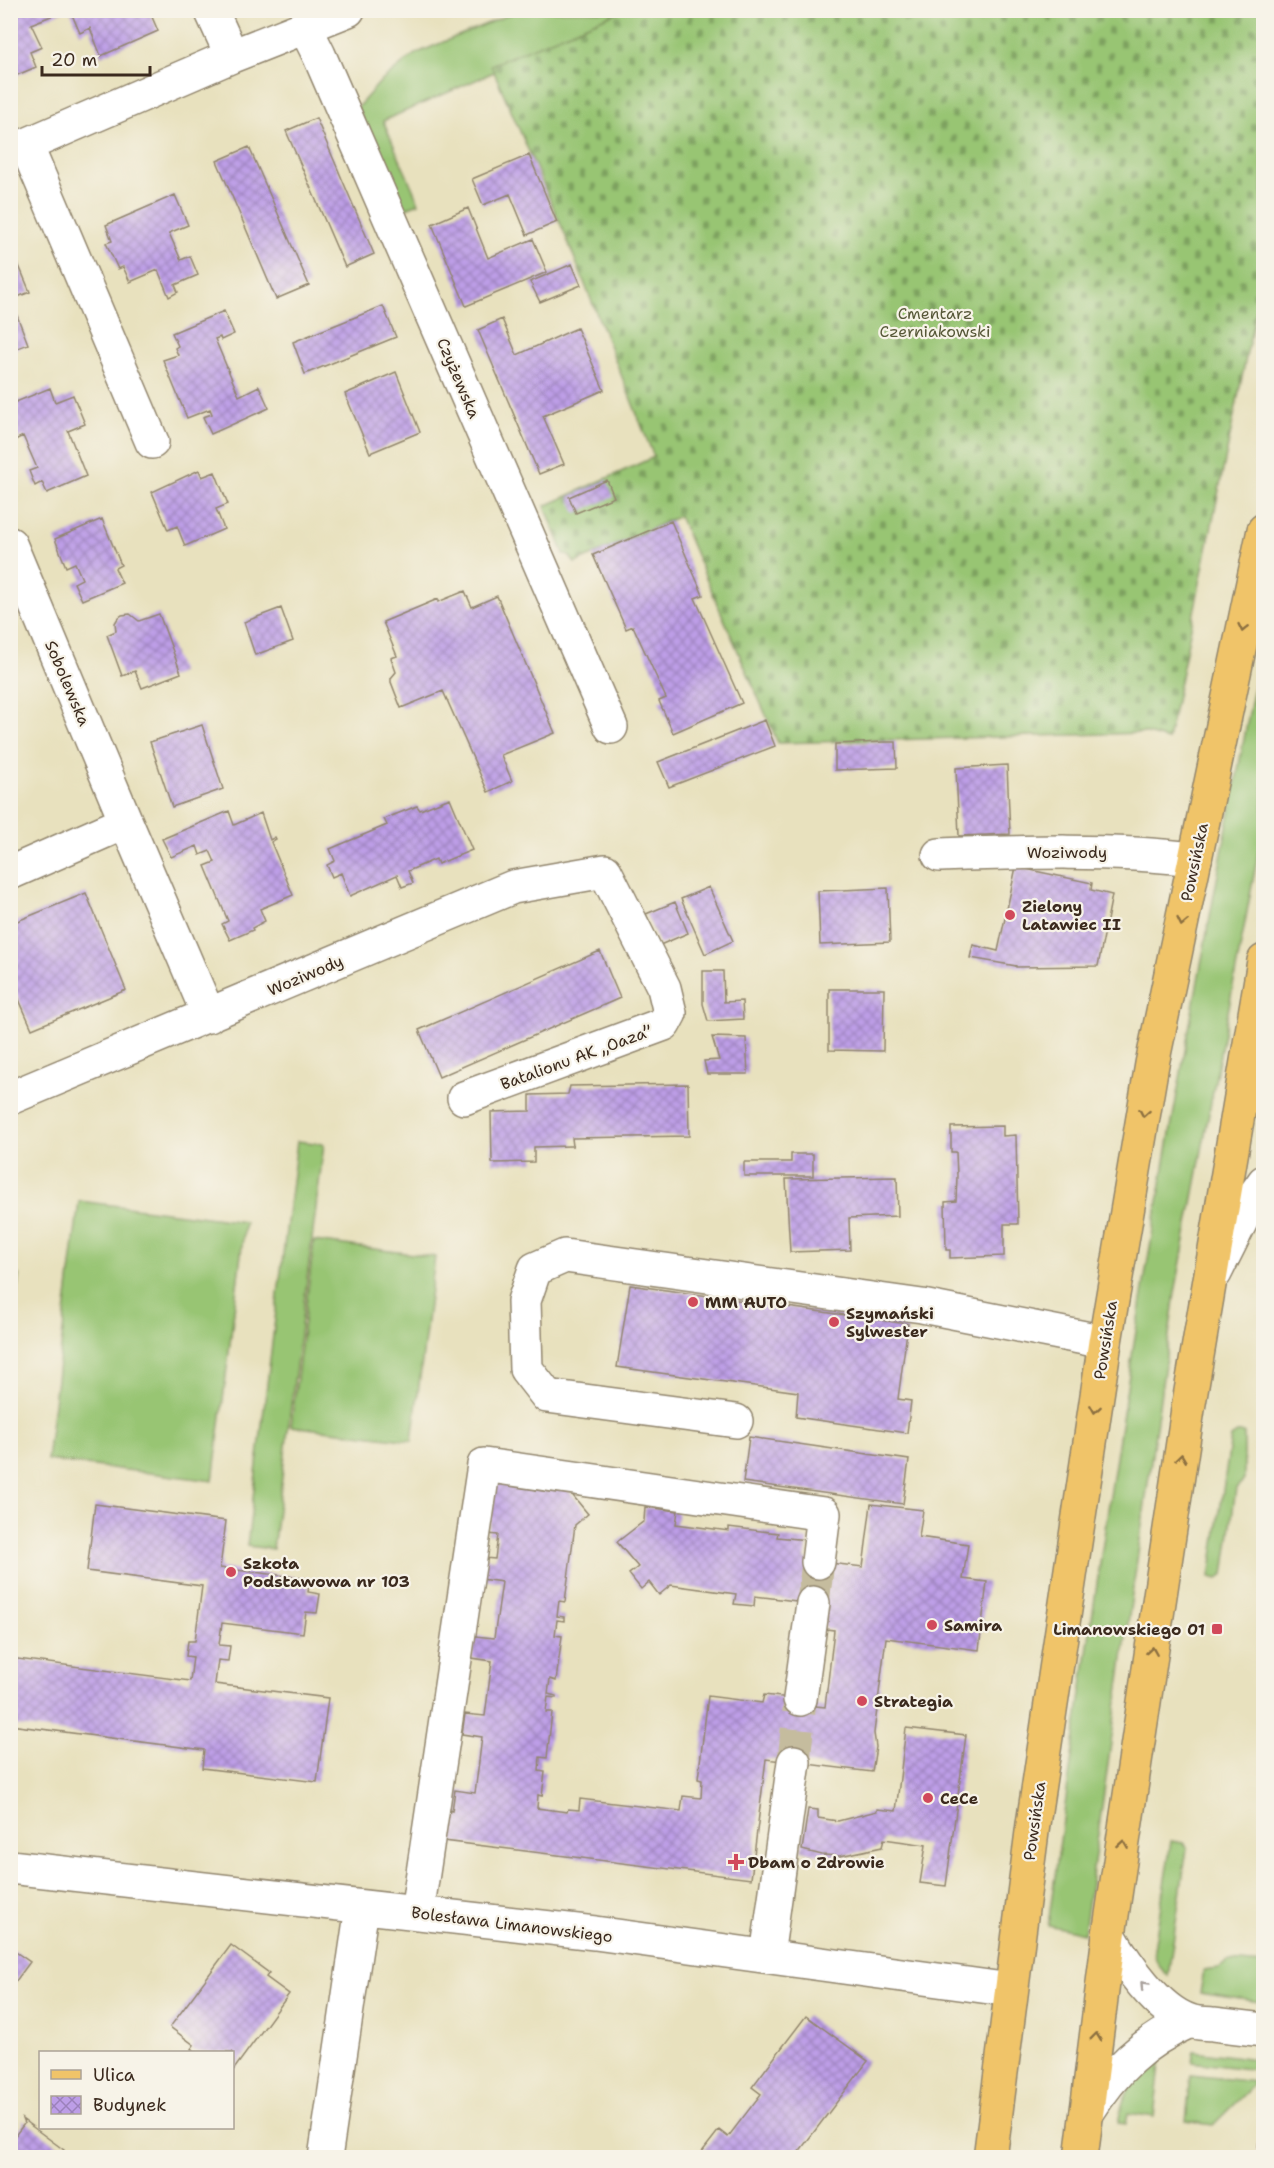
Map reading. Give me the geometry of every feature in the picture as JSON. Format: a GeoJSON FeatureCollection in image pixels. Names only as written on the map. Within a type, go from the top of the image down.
{"type":"FeatureCollection","features":[{"type":"Feature","properties":{"kind":"main road","name":"Powsińska"},"geometry":{"type":"LineString","coordinates":[[990,2157],[1052,1687],[1105,1342],[1152,1064],[1263,530]]}},
{"type":"Feature","properties":{"kind":"main road"},"geometry":{"type":"LineString","coordinates":[[1081,2157],[1109,1935],[1207,1288],[1263,961]]}},
{"type":"Feature","properties":{"kind":"street"},"geometry":{"type":"LineString","coordinates":[[211,10],[232,56]]}},
{"type":"Feature","properties":{"kind":"street"},"geometry":{"type":"LineString","coordinates":[[152,441],[18,149],[232,56],[306,29],[348,10]]}},
{"type":"Feature","properties":{"kind":"street","name":"Czyżewska"},"geometry":{"type":"LineString","coordinates":[[306,29],[320,55],[611,727]]}},
{"type":"Feature","properties":{"kind":"street","name":"Sobolewska"},"geometry":{"type":"LineString","coordinates":[[10,544],[209,1016]]}},
{"type":"Feature","properties":{"kind":"street"},"geometry":{"type":"LineString","coordinates":[[10,873],[126,822]]}},
{"type":"Feature","properties":{"kind":"street","name":"Woziwody"},"geometry":{"type":"LineString","coordinates":[[939,855],[1061,851],[1141,853],[1195,859]]}},
{"type":"Feature","properties":{"kind":"street","name":"Woziwody"},"geometry":{"type":"LineString","coordinates":[[10,1098],[513,887],[605,871]]}},
{"type":"Feature","properties":{"kind":"street","name":"Batalionu AK „Oaza”"},"geometry":{"type":"LineString","coordinates":[[464,1098],[664,1024],[670,1013],[664,988],[605,871]]}},
{"type":"Feature","properties":{"kind":"street"},"geometry":{"type":"LineString","coordinates":[[1207,1288],[1263,1182]]}},
{"type":"Feature","properties":{"kind":"street"},"geometry":{"type":"LineString","coordinates":[[736,1421],[547,1396],[526,1369],[524,1301],[536,1269],[565,1256],[922,1306],[1105,1342]]}},
{"type":"Feature","properties":{"kind":"street"},"geometry":{"type":"LineString","coordinates":[[417,1912],[484,1465],[824,1514],[818,1562]]}},
{"type":"Feature","properties":{"kind":"street"},"geometry":{"type":"LineString","coordinates":[[801,1699],[813,1603]]}},
{"type":"Feature","properties":{"kind":"street"},"geometry":{"type":"LineString","coordinates":[[767,1956],[794,1762]]}},
{"type":"Feature","properties":{"kind":"street","name":"Bolesława Limanowskiego"},"geometry":{"type":"LineString","coordinates":[[10,1867],[595,1933],[1011,1990]]}},
{"type":"Feature","properties":{"kind":"street"},"geometry":{"type":"LineString","coordinates":[[325,2157],[362,1907]]}},
{"type":"Feature","properties":{"kind":"street"},"geometry":{"type":"LineString","coordinates":[[1109,1935],[1124,1961],[1142,1983],[1163,2004],[1190,2021],[1263,2030]]}},
{"type":"Feature","properties":{"kind":"street"},"geometry":{"type":"LineString","coordinates":[[1086,2114],[1101,2090],[1132,2056],[1162,2034],[1190,2021]]}},
{"type":"Feature","properties":{"kind":"green space"},"geometry":{"type":"Polygon","coordinates":[[[517,11],[620,11],[492,65],[494,72],[383,121],[419,203],[401,210],[357,108],[379,83],[415,54],[517,11]]]}},
{"type":"Feature","properties":{"kind":"green space","name":"Cmentarz Czerniakowski"},"geometry":{"type":"Polygon","coordinates":[[[620,11],[1263,11],[1263,274],[1168,740],[1144,733],[778,743],[679,516],[575,563],[564,554],[545,506],[654,457],[564,232],[491,65],[620,11]]]}},
{"type":"Feature","properties":{"kind":"green space"},"geometry":{"type":"Polygon","coordinates":[[[1263,642],[1263,827],[1175,1293],[1084,1933],[1048,1925],[1109,1505],[1149,1253],[1204,947],[1263,642]]]}},
{"type":"Feature","properties":{"kind":"green space"},"geometry":{"type":"Polygon","coordinates":[[[297,1141],[324,1144],[273,1549],[247,1546],[297,1141]]]}},
{"type":"Feature","properties":{"kind":"green space"},"geometry":{"type":"Polygon","coordinates":[[[79,1201],[245,1222],[213,1481],[47,1460],[79,1201]]]}},
{"type":"Feature","properties":{"kind":"green space"},"geometry":{"type":"Polygon","coordinates":[[[314,1241],[435,1257],[412,1441],[291,1426],[314,1241]]]}},
{"type":"Feature","properties":{"kind":"green space"},"geometry":{"type":"Polygon","coordinates":[[[10,1274],[19,1275],[11,1338],[10,1274]]]}},
{"type":"Feature","properties":{"kind":"green space"},"geometry":{"type":"Polygon","coordinates":[[[1237,1433],[1244,1433],[1244,1480],[1236,1488],[1224,1575],[1218,1579],[1210,1577],[1231,1437],[1237,1433]]]}},
{"type":"Feature","properties":{"kind":"green space"},"geometry":{"type":"Polygon","coordinates":[[[1171,1841],[1183,1843],[1187,1848],[1168,1976],[1158,1964],[1154,1949],[1171,1841]]]}},
{"type":"Feature","properties":{"kind":"green space"},"geometry":{"type":"Polygon","coordinates":[[[1228,1961],[1263,1964],[1260,2002],[1200,1993],[1204,1970],[1219,1968],[1228,1961]]]}},
{"type":"Feature","properties":{"kind":"green space"},"geometry":{"type":"Polygon","coordinates":[[[1194,2051],[1263,2060],[1263,2071],[1192,2062],[1194,2051]]]}},
{"type":"Feature","properties":{"kind":"green space"},"geometry":{"type":"Polygon","coordinates":[[[1161,2057],[1154,2117],[1128,2113],[1126,2124],[1118,2123],[1123,2102],[1132,2085],[1161,2057]]]}},
{"type":"Feature","properties":{"kind":"green space"},"geometry":{"type":"Polygon","coordinates":[[[1191,2075],[1256,2082],[1213,2125],[1186,2121],[1191,2075]]]}},
{"type":"Feature","properties":{"kind":"building"},"geometry":{"type":"Polygon","coordinates":[[[10,10],[64,11],[31,24],[42,47],[30,52],[36,67],[10,78],[10,10]]]}},
{"type":"Feature","properties":{"kind":"building"},"geometry":{"type":"Polygon","coordinates":[[[70,10],[149,10],[158,31],[101,56],[90,28],[80,33],[70,10]]]}},
{"type":"Feature","properties":{"kind":"building"},"geometry":{"type":"Polygon","coordinates":[[[316,118],[374,254],[345,267],[286,131],[316,118]]]}},
{"type":"Feature","properties":{"kind":"building"},"geometry":{"type":"Polygon","coordinates":[[[249,147],[309,285],[276,299],[217,161],[249,147]]]}},
{"type":"Feature","properties":{"kind":"building"},"geometry":{"type":"Polygon","coordinates":[[[529,155],[557,222],[527,235],[510,194],[483,205],[472,179],[529,155]]]}},
{"type":"Feature","properties":{"kind":"building"},"geometry":{"type":"Polygon","coordinates":[[[175,195],[188,225],[169,233],[181,260],[190,256],[198,275],[175,285],[178,292],[169,297],[158,270],[130,282],[123,267],[118,269],[106,243],[112,241],[106,225],[175,195]]]}},
{"type":"Feature","properties":{"kind":"building"},"geometry":{"type":"Polygon","coordinates":[[[468,208],[488,258],[533,239],[547,272],[466,306],[432,224],[468,208]]]}},
{"type":"Feature","properties":{"kind":"building"},"geometry":{"type":"Polygon","coordinates":[[[10,244],[30,292],[10,300],[10,244]]]}},
{"type":"Feature","properties":{"kind":"building"},"geometry":{"type":"Polygon","coordinates":[[[572,264],[581,285],[540,302],[530,282],[572,264]]]}},
{"type":"Feature","properties":{"kind":"building"},"geometry":{"type":"Polygon","coordinates":[[[10,301],[28,344],[10,351],[10,301]]]}},
{"type":"Feature","properties":{"kind":"building"},"geometry":{"type":"Polygon","coordinates":[[[383,306],[396,337],[305,374],[293,342],[383,306]]]}},
{"type":"Feature","properties":{"kind":"building"},"geometry":{"type":"Polygon","coordinates":[[[224,311],[234,334],[221,340],[220,337],[215,339],[239,396],[259,386],[269,408],[211,434],[203,417],[212,414],[210,409],[187,418],[163,360],[178,355],[175,348],[178,346],[172,333],[224,311]]]}},
{"type":"Feature","properties":{"kind":"building"},"geometry":{"type":"Polygon","coordinates":[[[502,319],[517,355],[577,328],[604,390],[543,416],[564,464],[539,474],[478,330],[502,319]]]}},
{"type":"Feature","properties":{"kind":"building"},"geometry":{"type":"Polygon","coordinates":[[[396,372],[420,432],[370,453],[345,394],[396,372]]]}},
{"type":"Feature","properties":{"kind":"building"},"geometry":{"type":"Polygon","coordinates":[[[50,388],[55,402],[73,395],[85,424],[68,431],[86,476],[47,493],[42,482],[35,486],[29,471],[37,468],[23,436],[11,442],[11,404],[50,388]]]}},
{"type":"Feature","properties":{"kind":"building"},"geometry":{"type":"Polygon","coordinates":[[[199,470],[202,477],[215,472],[228,504],[216,509],[224,529],[185,546],[177,526],[168,530],[152,492],[199,470]]]}},
{"type":"Feature","properties":{"kind":"building"},"geometry":{"type":"Polygon","coordinates":[[[607,480],[614,497],[576,513],[569,497],[607,480]]]}},
{"type":"Feature","properties":{"kind":"building"},"geometry":{"type":"Polygon","coordinates":[[[102,519],[121,565],[115,568],[122,583],[82,600],[74,583],[82,579],[75,563],[66,567],[55,539],[102,519]]]}},
{"type":"Feature","properties":{"kind":"building"},"geometry":{"type":"Polygon","coordinates":[[[671,521],[703,595],[695,598],[742,703],[673,733],[659,701],[666,698],[633,626],[626,629],[593,555],[671,521]]]}},
{"type":"Feature","properties":{"kind":"building"},"geometry":{"type":"Polygon","coordinates":[[[465,591],[472,607],[497,596],[555,733],[501,755],[512,781],[488,792],[443,691],[401,708],[391,682],[396,672],[391,658],[397,656],[383,622],[438,599],[438,602],[465,591]]]}},
{"type":"Feature","properties":{"kind":"building"},"geometry":{"type":"Polygon","coordinates":[[[281,608],[293,641],[255,655],[244,622],[281,608]]]}},
{"type":"Feature","properties":{"kind":"building"},"geometry":{"type":"Polygon","coordinates":[[[130,614],[139,621],[159,614],[181,673],[142,688],[135,671],[122,676],[107,635],[116,631],[115,623],[118,618],[130,614]]]}},
{"type":"Feature","properties":{"kind":"building"},"geometry":{"type":"Polygon","coordinates":[[[765,720],[775,746],[669,787],[658,762],[765,720]]]}},
{"type":"Feature","properties":{"kind":"building"},"geometry":{"type":"Polygon","coordinates":[[[202,725],[223,789],[172,807],[150,742],[202,725]]]}},
{"type":"Feature","properties":{"kind":"building"},"geometry":{"type":"Polygon","coordinates":[[[896,742],[897,768],[835,770],[835,744],[896,742]]]}},
{"type":"Feature","properties":{"kind":"building"},"geometry":{"type":"Polygon","coordinates":[[[1007,765],[1010,834],[959,836],[956,768],[1007,765]]]}},
{"type":"Feature","properties":{"kind":"building"},"geometry":{"type":"Polygon","coordinates":[[[450,798],[472,850],[438,864],[436,859],[408,871],[413,883],[402,887],[397,875],[350,896],[341,873],[332,877],[327,865],[335,861],[330,849],[387,825],[384,819],[417,806],[420,810],[450,798]]]}},
{"type":"Feature","properties":{"kind":"building"},"geometry":{"type":"Polygon","coordinates":[[[229,811],[234,825],[261,813],[270,840],[275,837],[276,839],[271,842],[293,895],[260,909],[265,921],[252,928],[253,930],[230,940],[222,924],[228,921],[205,866],[215,862],[210,851],[200,855],[197,846],[171,857],[162,839],[229,811]]]}},
{"type":"Feature","properties":{"kind":"building"},"geometry":{"type":"Polygon","coordinates":[[[1016,867],[1092,883],[1091,890],[1112,895],[1098,966],[1016,967],[970,958],[973,945],[998,951],[1016,867]]]}},
{"type":"Feature","properties":{"kind":"building"},"geometry":{"type":"Polygon","coordinates":[[[709,887],[733,941],[705,954],[681,899],[709,887]]]}},
{"type":"Feature","properties":{"kind":"building"},"geometry":{"type":"Polygon","coordinates":[[[888,888],[890,942],[820,945],[818,891],[888,888]]]}},
{"type":"Feature","properties":{"kind":"building"},"geometry":{"type":"Polygon","coordinates":[[[86,893],[126,990],[32,1029],[10,979],[10,924],[86,893]]]}},
{"type":"Feature","properties":{"kind":"building"},"geometry":{"type":"Polygon","coordinates":[[[675,902],[688,933],[660,945],[646,914],[675,902]]]}},
{"type":"Feature","properties":{"kind":"building"},"geometry":{"type":"Polygon","coordinates":[[[600,951],[620,998],[439,1077],[419,1030],[600,951]]]}},
{"type":"Feature","properties":{"kind":"building"},"geometry":{"type":"Polygon","coordinates":[[[703,971],[723,971],[724,1002],[742,1001],[743,1019],[708,1021],[703,1004],[703,971]]]}},
{"type":"Feature","properties":{"kind":"building"},"geometry":{"type":"Polygon","coordinates":[[[829,989],[884,989],[883,1051],[829,1050],[829,989]]]}},
{"type":"Feature","properties":{"kind":"building"},"geometry":{"type":"Polygon","coordinates":[[[712,1037],[746,1038],[748,1074],[707,1074],[704,1061],[719,1060],[712,1037]]]}},
{"type":"Feature","properties":{"kind":"building"},"geometry":{"type":"Polygon","coordinates":[[[688,1084],[689,1136],[572,1138],[573,1146],[534,1147],[534,1162],[492,1163],[491,1112],[530,1111],[530,1095],[568,1094],[570,1086],[688,1084]]]}},
{"type":"Feature","properties":{"kind":"building"},"geometry":{"type":"Polygon","coordinates":[[[1003,1126],[1003,1136],[1016,1135],[1018,1224],[1004,1224],[1004,1256],[950,1258],[950,1250],[946,1250],[945,1202],[956,1201],[957,1176],[956,1152],[951,1152],[951,1127],[1003,1126]]]}},
{"type":"Feature","properties":{"kind":"building"},"geometry":{"type":"Polygon","coordinates":[[[791,1154],[813,1154],[813,1176],[744,1176],[744,1162],[791,1162],[791,1154]]]}},
{"type":"Feature","properties":{"kind":"building"},"geometry":{"type":"Polygon","coordinates":[[[897,1177],[898,1216],[849,1218],[850,1250],[790,1252],[786,1179],[897,1177]]]}},
{"type":"Feature","properties":{"kind":"building"},"geometry":{"type":"Polygon","coordinates":[[[630,1285],[908,1324],[898,1399],[911,1401],[907,1433],[796,1417],[798,1392],[617,1367],[630,1285]]]}},
{"type":"Feature","properties":{"kind":"building"},"geometry":{"type":"Polygon","coordinates":[[[749,1437],[909,1460],[903,1504],[743,1482],[749,1437]]]}},
{"type":"Feature","properties":{"kind":"building"},"geometry":{"type":"Polygon","coordinates":[[[524,1476],[536,1490],[546,1491],[560,1480],[588,1514],[575,1525],[565,1602],[559,1601],[557,1616],[564,1617],[564,1621],[557,1620],[555,1635],[562,1636],[556,1681],[550,1679],[548,1694],[556,1698],[548,1697],[546,1712],[552,1712],[547,1758],[540,1757],[539,1771],[545,1772],[542,1796],[538,1795],[537,1808],[567,1812],[568,1809],[579,1810],[580,1799],[681,1811],[683,1796],[701,1798],[702,1780],[698,1779],[708,1696],[762,1703],[764,1695],[817,1701],[816,1706],[825,1707],[834,1630],[826,1629],[813,1603],[755,1596],[754,1606],[734,1604],[736,1594],[671,1585],[659,1595],[649,1582],[641,1589],[629,1574],[638,1567],[617,1542],[644,1521],[645,1507],[678,1511],[676,1524],[729,1531],[729,1527],[778,1533],[777,1537],[808,1540],[805,1560],[863,1567],[871,1504],[923,1510],[919,1537],[968,1544],[963,1579],[987,1582],[979,1650],[886,1638],[874,1733],[876,1747],[872,1772],[766,1759],[751,1879],[444,1841],[448,1810],[452,1811],[455,1790],[475,1793],[482,1737],[462,1734],[465,1714],[485,1716],[492,1661],[472,1658],[475,1636],[494,1638],[502,1582],[481,1579],[484,1558],[495,1559],[498,1535],[488,1534],[497,1481],[524,1476]]]}},
{"type":"Feature","properties":{"kind":"building"},"geometry":{"type":"Polygon","coordinates":[[[95,1504],[226,1521],[220,1568],[310,1579],[308,1592],[320,1594],[317,1613],[306,1612],[303,1633],[222,1623],[219,1645],[230,1646],[228,1661],[218,1660],[215,1684],[328,1698],[317,1782],[202,1768],[204,1750],[10,1725],[10,1658],[190,1681],[193,1657],[186,1656],[188,1641],[195,1641],[202,1586],[87,1571],[95,1504]]]}},
{"type":"Feature","properties":{"kind":"building"},"geometry":{"type":"Polygon","coordinates":[[[906,1728],[966,1735],[946,1886],[920,1883],[926,1845],[884,1839],[882,1847],[840,1856],[822,1855],[802,1850],[808,1809],[818,1810],[818,1818],[838,1821],[877,1811],[877,1809],[896,1811],[906,1728]]]}},
{"type":"Feature","properties":{"kind":"building"},"geometry":{"type":"Polygon","coordinates":[[[231,1945],[269,1973],[266,1977],[289,1994],[234,2069],[234,2051],[194,2051],[191,2049],[194,2045],[170,2027],[231,1945]]]}},
{"type":"Feature","properties":{"kind":"building"},"geometry":{"type":"Polygon","coordinates":[[[10,1948],[30,1962],[10,1989],[10,1948]]]}},
{"type":"Feature","properties":{"kind":"building"},"geometry":{"type":"Polygon","coordinates":[[[806,2016],[868,2061],[795,2157],[698,2157],[719,2130],[728,2137],[761,2094],[752,2087],[806,2016]]]}},
{"type":"Feature","properties":{"kind":"building"},"geometry":{"type":"Polygon","coordinates":[[[22,2119],[64,2150],[61,2153],[66,2157],[10,2157],[10,2142],[24,2124],[22,2119]]]}},
{"type":"Feature","properties":{"kind":"building"},"geometry":{"type":"Polygon","coordinates":[[[1259,2138],[1263,2138],[1263,2157],[1257,2157],[1259,2138]]]}},
{"type":"Feature","properties":{"kind":"tunnel"},"geometry":{"type":"LineString","coordinates":[[813,1603],[818,1562]]}},
{"type":"Feature","properties":{"kind":"tunnel"},"geometry":{"type":"LineString","coordinates":[[794,1762],[800,1699]]}},
{"type":"Feature","properties":{"kind":"place","name":"Zielony Latawiec II"},"geometry":{"type":"Point","coordinates":[1010,915]}},
{"type":"Feature","properties":{"kind":"place","name":"MM AUTO"},"geometry":{"type":"Point","coordinates":[693,1302]}},
{"type":"Feature","properties":{"kind":"place","name":"Szymański Sylwester"},"geometry":{"type":"Point","coordinates":[834,1322]}},
{"type":"Feature","properties":{"kind":"place","name":"Szkoła Podstawowa nr 103"},"geometry":{"type":"Point","coordinates":[231,1572]}},
{"type":"Feature","properties":{"kind":"place","name":"Samira"},"geometry":{"type":"Point","coordinates":[932,1625]}},
{"type":"Feature","properties":{"kind":"place","name":"Limanowskiego 01"},"geometry":{"type":"Point","coordinates":[1217,1629]}},
{"type":"Feature","properties":{"kind":"place","name":"Strategia"},"geometry":{"type":"Point","coordinates":[862,1701]}},
{"type":"Feature","properties":{"kind":"place","name":"CeCe"},"geometry":{"type":"Point","coordinates":[928,1798]}},
{"type":"Feature","properties":{"kind":"place","name":"Dbam o Zdrowie"},"geometry":{"type":"Point","coordinates":[736,1862]}}]}
